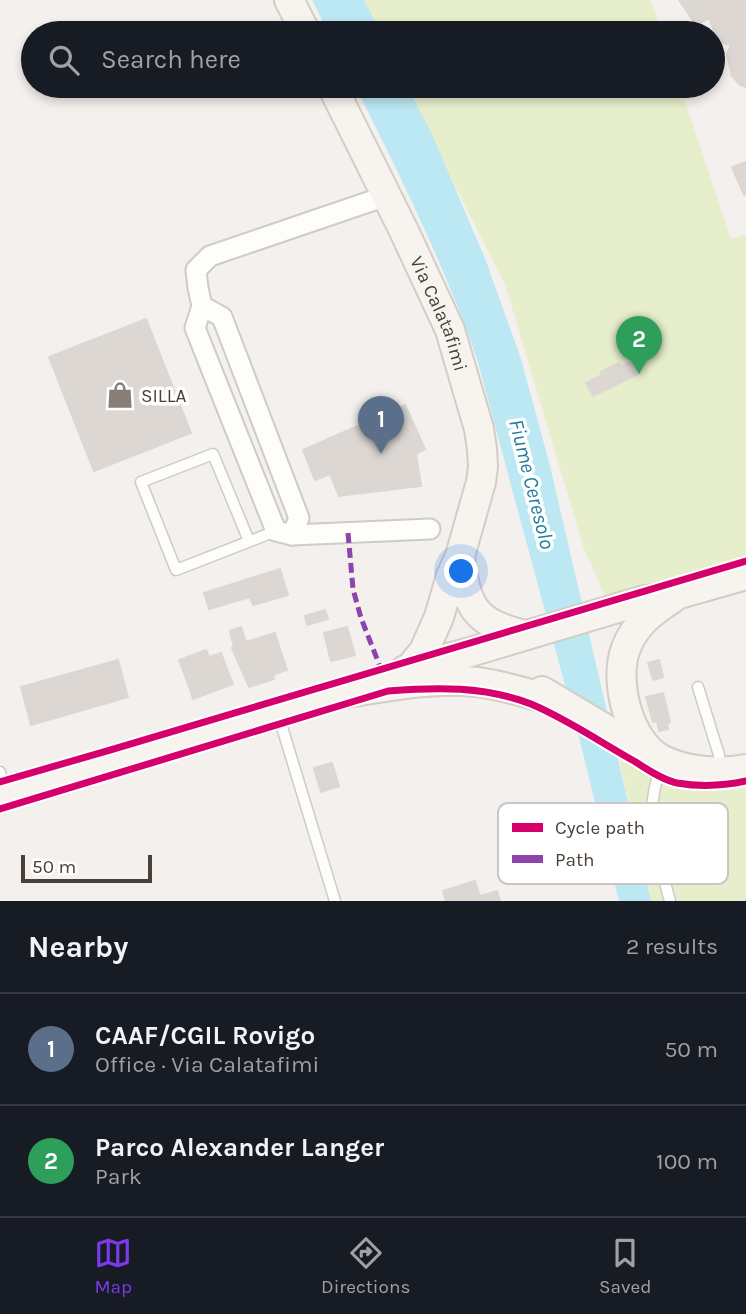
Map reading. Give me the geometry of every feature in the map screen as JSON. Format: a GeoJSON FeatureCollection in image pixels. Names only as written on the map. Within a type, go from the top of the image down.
{"type":"FeatureCollection","features":[{"type":"Feature","properties":{"kind":"main road"},"geometry":{"type":"LineString","coordinates":[[289,0],[300,21]]}},
{"type":"Feature","properties":{"kind":"main road","name":"Via Calatafimi"},"geometry":{"type":"LineString","coordinates":[[338,98],[450,330],[479,429],[484,467],[460,556],[439,617],[424,651],[410,668]]}},
{"type":"Feature","properties":{"kind":"main road","name":"Via Calatafimi"},"geometry":{"type":"LineString","coordinates":[[460,556],[463,582],[475,610],[500,629],[526,635]]}},
{"type":"Feature","properties":{"kind":"main road"},"geometry":{"type":"LineString","coordinates":[[2,787],[278,713],[341,694],[377,678],[410,668],[641,601],[746,575]]}},
{"type":"Feature","properties":{"kind":"main road"},"geometry":{"type":"LineString","coordinates":[[651,755],[631,723],[623,692],[622,661],[641,622],[656,608],[678,594]]}},
{"type":"Feature","properties":{"kind":"main road"},"geometry":{"type":"LineString","coordinates":[[439,617],[450,644],[540,690],[651,755],[690,769],[739,770]]}},
{"type":"Feature","properties":{"kind":"main road"},"geometry":{"type":"LineString","coordinates":[[341,694],[418,682],[463,681],[479,682],[557,701]]}},
{"type":"Feature","properties":{"kind":"street"},"geometry":{"type":"LineString","coordinates":[[284,533],[195,328],[202,306],[195,270],[210,256],[386,196]]}},
{"type":"Feature","properties":{"kind":"street"},"geometry":{"type":"LineString","coordinates":[[202,306],[222,317],[299,518],[284,533]]}},
{"type":"Feature","properties":{"kind":"street"},"geometry":{"type":"LineString","coordinates":[[284,533],[430,529]]}},
{"type":"Feature","properties":{"kind":"lane"},"geometry":{"type":"LineString","coordinates":[[249,541],[213,454],[141,482],[176,570],[249,541],[284,533]]}},
{"type":"Feature","properties":{"kind":"lane"},"geometry":{"type":"LineString","coordinates":[[698,688],[719,755],[739,770]]}},
{"type":"Feature","properties":{"kind":"lane"},"geometry":{"type":"LineString","coordinates":[[278,713],[335,901]]}},
{"type":"Feature","properties":{"kind":"lane"},"geometry":{"type":"LineString","coordinates":[[651,755],[653,803]]}},
{"type":"Feature","properties":{"kind":"lane"},"geometry":{"type":"LineString","coordinates":[[666,884],[670,901]]}},
{"type":"Feature","properties":{"kind":"green space"},"geometry":{"type":"Polygon","coordinates":[[[360,0],[651,0],[658,21],[371,21],[360,0]]]}},
{"type":"Feature","properties":{"kind":"green space"},"geometry":{"type":"Polygon","coordinates":[[[410,98],[684,98],[731,239],[746,235],[746,556],[607,601],[583,546],[505,284],[410,98]]]}},
{"type":"Feature","properties":{"kind":"green space"},"geometry":{"type":"Polygon","coordinates":[[[619,759],[667,784],[720,790],[746,788],[746,901],[651,901],[647,884],[728,884],[728,803],[629,803],[619,759]]]}},
{"type":"Feature","properties":{"kind":"water"},"geometry":{"type":"Polygon","coordinates":[[[312,0],[364,0],[375,21],[323,21],[312,0]]]}},
{"type":"Feature","properties":{"kind":"water","name":"Fiume Ceresolo"},"geometry":{"type":"Polygon","coordinates":[[[361,98],[413,98],[432,134],[486,261],[521,359],[550,466],[628,803],[595,803],[477,359],[436,254],[361,98]]]}},
{"type":"Feature","properties":{"kind":"water"},"geometry":{"type":"Polygon","coordinates":[[[615,884],[647,884],[651,901],[619,901],[615,884]]]}},
{"type":"Feature","properties":{"kind":"building"},"geometry":{"type":"Polygon","coordinates":[[[679,0],[746,0],[746,87],[740,85],[732,76],[727,54],[731,45],[725,43],[725,21],[710,21],[709,18],[693,21],[679,0]]]}},
{"type":"Feature","properties":{"kind":"building"},"geometry":{"type":"Polygon","coordinates":[[[746,162],[746,194],[744,195],[732,167],[746,162]]]}},
{"type":"Feature","properties":{"kind":"building","name":"SILLA"},"geometry":{"type":"Polygon","coordinates":[[[146,319],[191,433],[94,471],[49,357],[146,319]]]}},
{"type":"Feature","properties":{"kind":"building"},"geometry":{"type":"Polygon","coordinates":[[[634,360],[640,373],[593,396],[586,383],[619,363],[621,367],[634,360]]]}},
{"type":"Feature","properties":{"kind":"building"},"geometry":{"type":"Polygon","coordinates":[[[405,405],[425,449],[416,454],[421,486],[339,496],[330,474],[315,480],[303,450],[405,405]]]}},
{"type":"Feature","properties":{"kind":"building"},"geometry":{"type":"Polygon","coordinates":[[[280,569],[288,595],[253,605],[250,597],[209,609],[204,593],[280,569]]]}},
{"type":"Feature","properties":{"kind":"building"},"geometry":{"type":"Polygon","coordinates":[[[325,610],[328,619],[307,625],[305,616],[325,610]]]}},
{"type":"Feature","properties":{"kind":"building"},"geometry":{"type":"Polygon","coordinates":[[[241,627],[249,652],[278,643],[287,670],[273,675],[274,679],[249,687],[232,648],[234,647],[230,631],[241,627]]]}},
{"type":"Feature","properties":{"kind":"building"},"geometry":{"type":"Polygon","coordinates":[[[347,627],[355,655],[331,661],[324,633],[347,627]]]}},
{"type":"Feature","properties":{"kind":"building"},"geometry":{"type":"Polygon","coordinates":[[[275,633],[278,643],[249,652],[246,642],[275,633]]]}},
{"type":"Feature","properties":{"kind":"building"},"geometry":{"type":"Polygon","coordinates":[[[206,650],[209,657],[221,653],[229,675],[190,689],[179,660],[206,650]]]}},
{"type":"Feature","properties":{"kind":"building"},"geometry":{"type":"Polygon","coordinates":[[[118,660],[128,697],[31,725],[21,687],[118,660]]]}},
{"type":"Feature","properties":{"kind":"building"},"geometry":{"type":"Polygon","coordinates":[[[659,660],[663,677],[653,680],[648,663],[659,660]]]}},
{"type":"Feature","properties":{"kind":"building"},"geometry":{"type":"Polygon","coordinates":[[[229,675],[233,684],[193,699],[190,689],[229,675]]]}},
{"type":"Feature","properties":{"kind":"building"},"geometry":{"type":"Polygon","coordinates":[[[663,693],[670,722],[667,723],[668,729],[659,731],[657,721],[653,722],[646,697],[663,693]]]}},
{"type":"Feature","properties":{"kind":"building"},"geometry":{"type":"Polygon","coordinates":[[[332,763],[339,786],[321,792],[314,768],[332,763]]]}},
{"type":"Feature","properties":{"kind":"building"},"geometry":{"type":"Polygon","coordinates":[[[475,881],[480,896],[497,891],[500,901],[446,901],[443,891],[475,881]]]}},
{"type":"Feature","properties":{"kind":"marked path"},"geometry":{"type":"LineString","coordinates":[[348,533],[353,589],[381,669]]}},
{"type":"Feature","properties":{"kind":"cycle path"},"geometry":{"type":"LineString","coordinates":[[0,782],[746,561]]}},
{"type":"Feature","properties":{"kind":"cycle path"},"geometry":{"type":"LineString","coordinates":[[0,809],[388,691],[424,689],[478,691],[531,704],[671,782],[720,785],[746,781]]}},
{"type":"Feature","properties":{"kind":"place","name":"Parco Alexander Langer"},"geometry":{"type":"Point","coordinates":[639,374]}},
{"type":"Feature","properties":{"kind":"place","name":"SILLA"},"geometry":{"type":"Point","coordinates":[120,395]}},
{"type":"Feature","properties":{"kind":"place","name":"CAAF/CGIL Rovigo"},"geometry":{"type":"Point","coordinates":[381,454]}}]}
